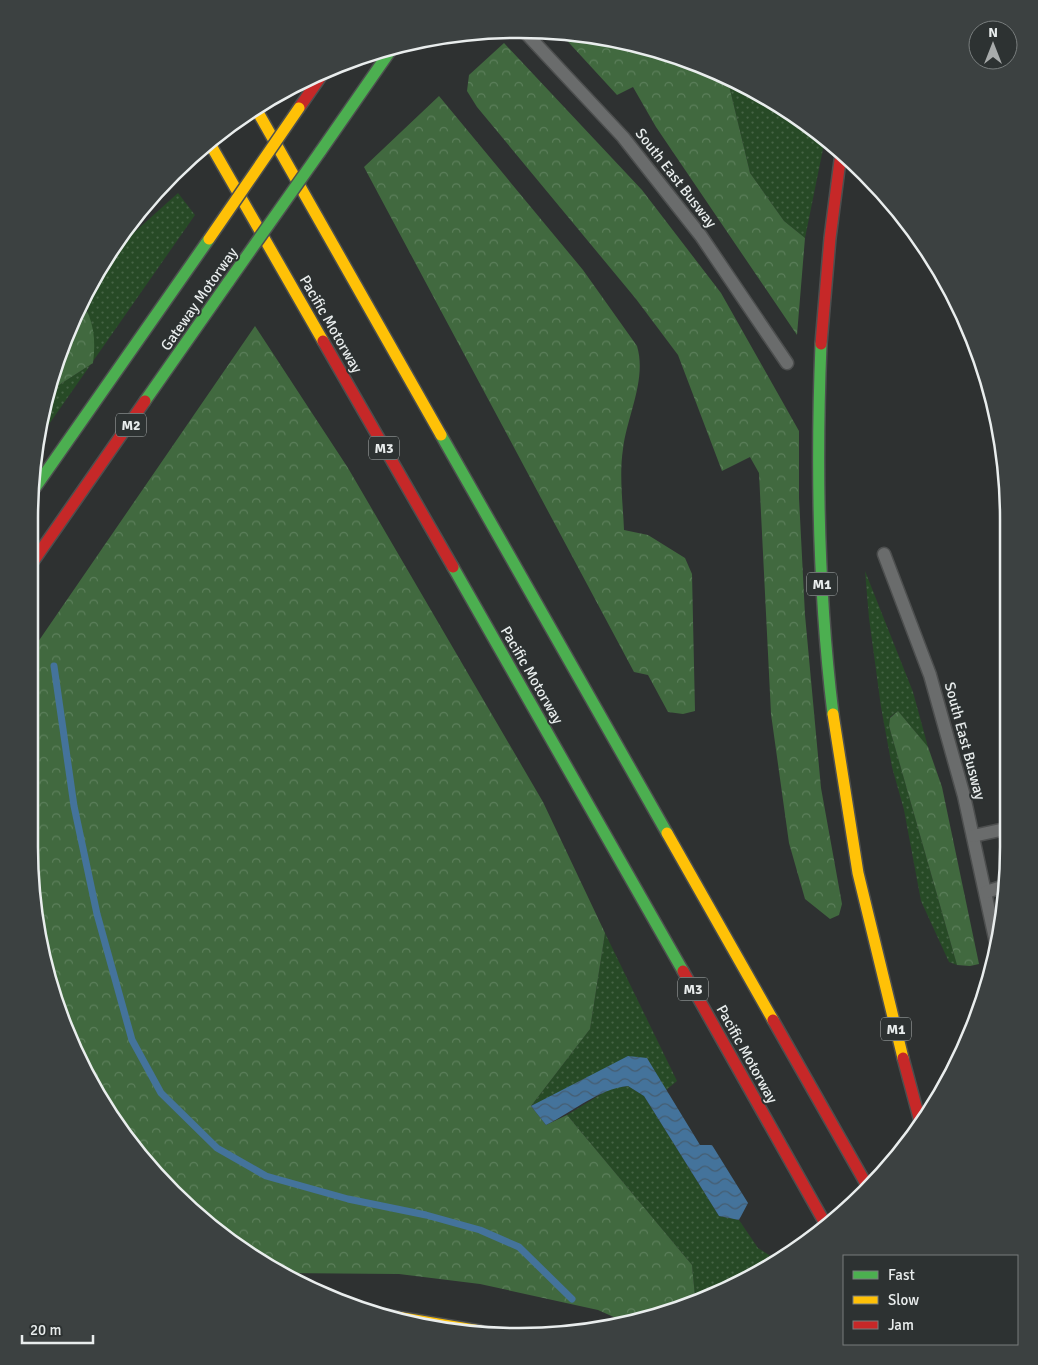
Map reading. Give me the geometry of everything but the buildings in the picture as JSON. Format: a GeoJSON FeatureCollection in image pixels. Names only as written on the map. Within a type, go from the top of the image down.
{"type":"FeatureCollection","features":[{"type":"Feature","properties":{"kind":"highway","name":"Gateway Motorway"},"geometry":{"type":"LineString","coordinates":[[38,555],[387,56]]}},
{"type":"Feature","properties":{"kind":"highway","name":"Gateway Motorway"},"geometry":{"type":"LineString","coordinates":[[40,481],[317,82]]}},
{"type":"Feature","properties":{"kind":"highway"},"geometry":{"type":"LineString","coordinates":[[259,114],[864,1181]]}},
{"type":"Feature","properties":{"kind":"highway","name":"Pacific Motorway"},"geometry":{"type":"LineString","coordinates":[[213,148],[555,744],[823,1219]]}},
{"type":"Feature","properties":{"kind":"highway","name":"M1"},"geometry":{"type":"LineString","coordinates":[[841,162],[825,307],[819,411],[823,616],[836,744],[851,837],[871,933],[918,1115]]}},
{"type":"Feature","properties":{"kind":"highway"},"geometry":{"type":"LineString","coordinates":[[833,231],[847,194]]}},
{"type":"Feature","properties":{"kind":"lane","name":"South East Busway"},"geometry":{"type":"LineString","coordinates":[[531,38],[629,144],[701,236],[787,362]]}},
{"type":"Feature","properties":{"kind":"lane","name":"South East Busway"},"geometry":{"type":"LineString","coordinates":[[884,554],[930,675],[973,836],[993,928]]}},
{"type":"Feature","properties":{"kind":"lane"},"geometry":{"type":"LineString","coordinates":[[973,836],[1000,830]]}},
{"type":"Feature","properties":{"kind":"lane"},"geometry":{"type":"LineString","coordinates":[[986,892],[998,888]]}},
{"type":"Feature","properties":{"kind":"green space"},"geometry":{"type":"Polygon","coordinates":[[[567,41],[613,47],[644,54],[674,63],[729,86],[750,173],[784,221],[805,238],[797,335],[656,127],[633,87],[617,95],[567,41]]]}},
{"type":"Feature","properties":{"kind":"green space"},"geometry":{"type":"Polygon","coordinates":[[[504,43],[642,190],[721,293],[799,431],[799,498],[805,615],[821,788],[842,904],[839,915],[830,919],[805,899],[789,843],[771,714],[759,473],[750,457],[722,471],[678,355],[636,299],[477,107],[467,91],[469,75],[504,43]]]}},
{"type":"Feature","properties":{"kind":"green space"},"geometry":{"type":"Polygon","coordinates":[[[729,86],[787,119],[823,147],[805,238],[784,221],[750,173],[729,86]]]}},
{"type":"Feature","properties":{"kind":"green space"},"geometry":{"type":"Polygon","coordinates":[[[439,96],[583,270],[637,346],[640,371],[625,436],[622,459],[621,479],[624,530],[648,535],[685,558],[692,574],[695,711],[683,714],[668,712],[648,675],[634,672],[364,167],[439,96]]]}},
{"type":"Feature","properties":{"kind":"green space"},"geometry":{"type":"Polygon","coordinates":[[[178,193],[195,215],[93,361],[86,308],[119,251],[129,237],[178,193]]]}},
{"type":"Feature","properties":{"kind":"green space"},"geometry":{"type":"Polygon","coordinates":[[[86,309],[93,330],[93,363],[56,387],[63,364],[86,309]]]}},
{"type":"Feature","properties":{"kind":"green space"},"geometry":{"type":"Polygon","coordinates":[[[255,326],[348,468],[543,802],[605,933],[590,1029],[531,1106],[546,1125],[567,1115],[692,1265],[695,1294],[644,1311],[615,1318],[598,1310],[480,1284],[399,1274],[297,1273],[251,1246],[226,1228],[179,1186],[137,1139],[102,1087],[74,1030],[54,971],[42,909],[39,877],[38,642],[255,326]]]}},
{"type":"Feature","properties":{"kind":"green space"},"geometry":{"type":"Polygon","coordinates":[[[91,364],[47,428],[54,394],[56,387],[91,364]]]}},
{"type":"Feature","properties":{"kind":"green space"},"geometry":{"type":"Polygon","coordinates":[[[865,571],[913,692],[928,747],[898,711],[890,717],[889,726],[957,965],[949,962],[921,901],[904,810],[892,767],[881,707],[869,618],[865,571]]]}},
{"type":"Feature","properties":{"kind":"green space"},"geometry":{"type":"Polygon","coordinates":[[[898,711],[928,747],[942,787],[979,964],[970,966],[957,965],[889,726],[890,718],[898,711]]]}},
{"type":"Feature","properties":{"kind":"green space"},"geometry":{"type":"Polygon","coordinates":[[[605,933],[677,1081],[666,1090],[647,1058],[531,1106],[590,1029],[605,933]]]}},
{"type":"Feature","properties":{"kind":"green space"},"geometry":{"type":"Polygon","coordinates":[[[628,1086],[644,1096],[719,1216],[739,1220],[758,1248],[771,1256],[732,1278],[695,1294],[692,1265],[567,1115],[611,1088],[628,1086]]]}},
{"type":"Feature","properties":{"kind":"water"},"geometry":{"type":"Polygon","coordinates":[[[628,1056],[647,1058],[700,1145],[712,1145],[748,1203],[739,1220],[719,1216],[644,1096],[628,1086],[596,1096],[546,1125],[531,1106],[628,1056]]]}},
{"type":"Feature","properties":{"kind":"waterway"},"geometry":{"type":"LineString","coordinates":[[54,666],[74,806],[97,914],[132,1040],[161,1093],[217,1148],[266,1176],[348,1199],[426,1215],[480,1230],[519,1247],[572,1299]]}},
{"type":"Feature","properties":{"kind":"traffic: fast"},"geometry":{"type":"LineString","coordinates":[[320,152],[387,56]]}},
{"type":"Feature","properties":{"kind":"traffic: fast"},"geometry":{"type":"LineString","coordinates":[[229,281],[320,152]]}},
{"type":"Feature","properties":{"kind":"traffic: fast"},"geometry":{"type":"LineString","coordinates":[[40,481],[209,239]]}},
{"type":"Feature","properties":{"kind":"traffic: fast"},"geometry":{"type":"LineString","coordinates":[[145,401],[229,281]]}},
{"type":"Feature","properties":{"kind":"traffic: fast"},"geometry":{"type":"LineString","coordinates":[[821,344],[819,529],[824,622],[833,714]]}},
{"type":"Feature","properties":{"kind":"traffic: fast"},"geometry":{"type":"LineString","coordinates":[[441,435],[667,833]]}},
{"type":"Feature","properties":{"kind":"traffic: fast"},"geometry":{"type":"LineString","coordinates":[[453,567],[683,971]]}},
{"type":"Feature","properties":{"kind":"traffic: slow"},"geometry":{"type":"LineString","coordinates":[[209,239],[299,108]]}},
{"type":"Feature","properties":{"kind":"traffic: slow"},"geometry":{"type":"LineString","coordinates":[[259,114],[441,435]]}},
{"type":"Feature","properties":{"kind":"traffic: slow"},"geometry":{"type":"LineString","coordinates":[[213,148],[323,341]]}},
{"type":"Feature","properties":{"kind":"traffic: slow"},"geometry":{"type":"LineString","coordinates":[[833,714],[858,873],[903,1058]]}},
{"type":"Feature","properties":{"kind":"traffic: slow"},"geometry":{"type":"LineString","coordinates":[[667,833],[773,1020]]}},
{"type":"Feature","properties":{"kind":"traffic: jam"},"geometry":{"type":"LineString","coordinates":[[299,108],[317,82]]}},
{"type":"Feature","properties":{"kind":"traffic: jam"},"geometry":{"type":"LineString","coordinates":[[821,344],[830,238],[840,161]]}},
{"type":"Feature","properties":{"kind":"traffic: jam"},"geometry":{"type":"LineString","coordinates":[[323,341],[453,567]]}},
{"type":"Feature","properties":{"kind":"traffic: jam"},"geometry":{"type":"LineString","coordinates":[[38,555],[145,401]]}},
{"type":"Feature","properties":{"kind":"traffic: jam"},"geometry":{"type":"LineString","coordinates":[[683,971],[823,1219]]}},
{"type":"Feature","properties":{"kind":"traffic: jam"},"geometry":{"type":"LineString","coordinates":[[773,1020],[864,1181]]}},
{"type":"Feature","properties":{"kind":"traffic: jam"},"geometry":{"type":"LineString","coordinates":[[903,1058],[918,1115]]}}]}
